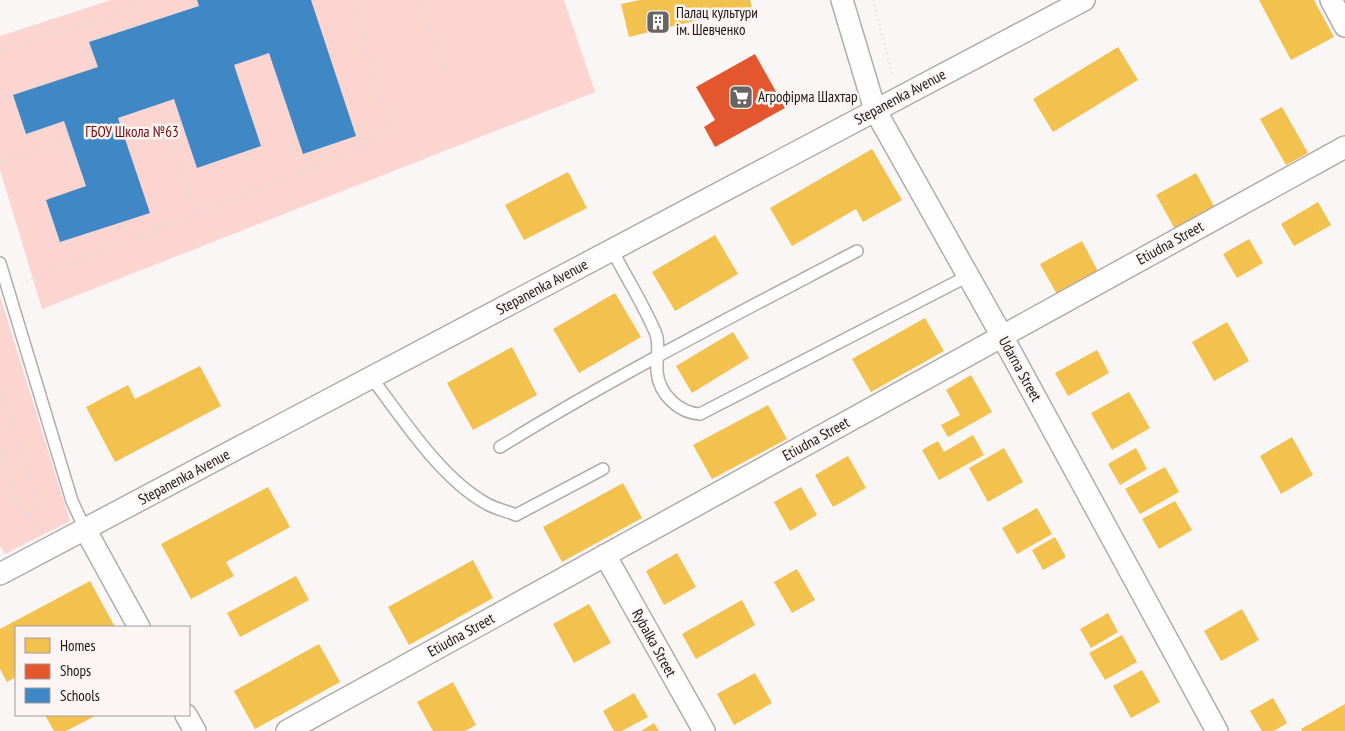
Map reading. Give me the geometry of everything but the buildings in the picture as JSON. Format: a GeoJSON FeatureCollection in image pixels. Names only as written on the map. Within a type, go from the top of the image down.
{"type":"FeatureCollection","features":[{"type":"Feature","properties":{"kind":"street","name":"Udarna Street"},"geometry":{"type":"LineString","coordinates":[[842,0],[875,110],[1002,336],[1218,731]]}},
{"type":"Feature","properties":{"kind":"street","name":"Stepanenka Avenue"},"geometry":{"type":"LineString","coordinates":[[1,570],[85,529],[1084,0]]}},
{"type":"Feature","properties":{"kind":"street"},"geometry":{"type":"LineString","coordinates":[[1331,0],[1345,26]]}},
{"type":"Feature","properties":{"kind":"street","name":"Etiudna Street"},"geometry":{"type":"LineString","coordinates":[[287,731],[1345,146]]}},
{"type":"Feature","properties":{"kind":"street"},"geometry":{"type":"LineString","coordinates":[[85,529],[138,626]]}},
{"type":"Feature","properties":{"kind":"street","name":"Rybalka Street"},"geometry":{"type":"LineString","coordinates":[[605,555],[704,731]]}},
{"type":"Feature","properties":{"kind":"street"},"geometry":{"type":"LineString","coordinates":[[187,716],[195,731]]}},
{"type":"Feature","properties":{"kind":"lane"},"geometry":{"type":"LineString","coordinates":[[612,250],[657,336],[657,375],[666,394],[677,407],[689,413],[700,414],[968,276]]}},
{"type":"Feature","properties":{"kind":"lane"},"geometry":{"type":"LineString","coordinates":[[500,447],[547,418],[656,357],[857,251]]}},
{"type":"Feature","properties":{"kind":"lane"},"geometry":{"type":"LineString","coordinates":[[0,263],[72,501],[85,529]]}},
{"type":"Feature","properties":{"kind":"lane"},"geometry":{"type":"LineString","coordinates":[[371,377],[411,430],[452,477],[487,504],[516,515],[602,469]]}},
{"type":"Feature","properties":{"kind":"path"},"geometry":{"type":"LineString","coordinates":[[0,51],[129,10],[136,0]]}},
{"type":"Feature","properties":{"kind":"path"},"geometry":{"type":"LineString","coordinates":[[8,289],[372,143],[382,134],[388,124],[351,0]]}},
{"type":"Feature","properties":{"kind":"path"},"geometry":{"type":"LineString","coordinates":[[420,0],[445,76]]}},
{"type":"Feature","properties":{"kind":"path"},"geometry":{"type":"LineString","coordinates":[[873,0],[898,97]]}},
{"type":"Feature","properties":{"kind":"path"},"geometry":{"type":"LineString","coordinates":[[156,105],[195,213]]}},
{"type":"Feature","properties":{"kind":"path"},"geometry":{"type":"LineString","coordinates":[[0,162],[70,139]]}},
{"type":"Feature","properties":{"kind":"path"},"geometry":{"type":"LineString","coordinates":[[0,383],[38,508],[30,516],[20,514],[0,447]]}},
{"type":"Feature","properties":{"kind":"green space","name":"ГБОУ Школа №63"},"geometry":{"type":"Polygon","coordinates":[[[111,0],[564,0],[595,92],[42,309],[0,170],[0,36],[111,0]]]}},
{"type":"Feature","properties":{"kind":"green space"},"geometry":{"type":"Polygon","coordinates":[[[0,296],[70,521],[5,554],[0,546],[0,296]]]}},
{"type":"Feature","properties":{"kind":"place","name":"Палац культури ім. Шевченко"},"geometry":{"type":"Point","coordinates":[658,22]}},
{"type":"Feature","properties":{"kind":"place","name":"Агрофірма Шахтар"},"geometry":{"type":"Point","coordinates":[741,97]}}]}
